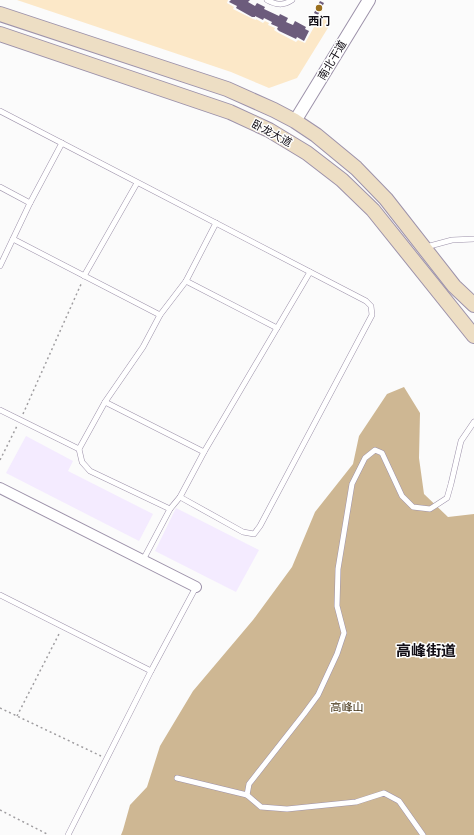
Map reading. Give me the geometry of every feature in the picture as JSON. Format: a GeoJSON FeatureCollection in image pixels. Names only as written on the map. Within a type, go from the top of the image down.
{"type":"FeatureCollection","features":[{"type":"Feature","properties":{"kind":"main road","name":"卧龙大道"},"geometry":{"type":"LineString","coordinates":[[0,14],[227,89],[295,121],[316,135],[356,168],[386,199],[454,286],[474,305]]}},
{"type":"Feature","properties":{"kind":"main road","name":"卧龙大道"},"geometry":{"type":"LineString","coordinates":[[0,34],[230,112],[269,130],[307,152],[342,180],[373,210],[474,336]]}},
{"type":"Feature","properties":{"kind":"street","name":"南北干道"},"geometry":{"type":"LineString","coordinates":[[295,121],[369,0]]}},
{"type":"Feature","properties":{"kind":"street"},"geometry":{"type":"LineString","coordinates":[[0,488],[196,587]]}},
{"type":"Feature","properties":{"kind":"lane"},"geometry":{"type":"LineString","coordinates":[[267,0],[282,5],[292,0]]}},
{"type":"Feature","properties":{"kind":"lane"},"geometry":{"type":"LineString","coordinates":[[0,111],[366,301],[371,306],[372,315],[260,526],[254,534],[243,532],[180,497]]}},
{"type":"Feature","properties":{"kind":"lane"},"geometry":{"type":"LineString","coordinates":[[0,266],[30,203],[62,143]]}},
{"type":"Feature","properties":{"kind":"lane"},"geometry":{"type":"LineString","coordinates":[[84,276],[137,183]]}},
{"type":"Feature","properties":{"kind":"lane"},"geometry":{"type":"LineString","coordinates":[[0,187],[30,203]]}},
{"type":"Feature","properties":{"kind":"lane"},"geometry":{"type":"LineString","coordinates":[[170,509],[90,471],[82,462],[80,449],[104,402],[143,347],[160,315],[186,281],[216,223]]}},
{"type":"Feature","properties":{"kind":"lane"},"geometry":{"type":"LineString","coordinates":[[13,239],[160,315]]}},
{"type":"Feature","properties":{"kind":"lane"},"geometry":{"type":"LineString","coordinates":[[424,248],[452,240],[474,239]]}},
{"type":"Feature","properties":{"kind":"lane"},"geometry":{"type":"LineString","coordinates":[[144,560],[170,509],[180,497],[204,452],[310,272]]}},
{"type":"Feature","properties":{"kind":"lane"},"geometry":{"type":"LineString","coordinates":[[186,281],[276,328]]}},
{"type":"Feature","properties":{"kind":"lane"},"geometry":{"type":"LineString","coordinates":[[104,402],[204,452]]}},
{"type":"Feature","properties":{"kind":"lane"},"geometry":{"type":"LineString","coordinates":[[0,410],[80,449]]}},
{"type":"Feature","properties":{"kind":"lane"},"geometry":{"type":"LineString","coordinates":[[247,795],[249,784],[318,695],[337,654],[344,633],[337,606],[338,569],[352,484],[365,458],[375,450],[382,453],[402,496],[413,507],[430,509],[447,498],[461,441],[474,422]]}},
{"type":"Feature","properties":{"kind":"lane"},"geometry":{"type":"LineString","coordinates":[[68,835],[196,587]]}},
{"type":"Feature","properties":{"kind":"lane"},"geometry":{"type":"LineString","coordinates":[[0,595],[152,671]]}},
{"type":"Feature","properties":{"kind":"lane"},"geometry":{"type":"LineString","coordinates":[[177,778],[247,795],[261,807],[287,809],[356,802],[384,794],[399,801],[423,835]]}},
{"type":"Feature","properties":{"kind":"path"},"geometry":{"type":"LineString","coordinates":[[0,460],[20,420],[84,276]]}},
{"type":"Feature","properties":{"kind":"path"},"geometry":{"type":"LineString","coordinates":[[17,716],[63,626]]}},
{"type":"Feature","properties":{"kind":"path"},"geometry":{"type":"LineString","coordinates":[[0,708],[107,759]]}},
{"type":"Feature","properties":{"kind":"path"},"geometry":{"type":"LineString","coordinates":[[0,810],[49,835]]}},
{"type":"Feature","properties":{"kind":"shaded area"},"geometry":{"type":"Polygon","coordinates":[[[17,0],[228,0],[227,3],[234,7],[233,9],[263,23],[265,21],[269,23],[268,25],[275,28],[274,30],[296,42],[298,40],[305,43],[320,17],[331,23],[297,78],[269,88],[231,72],[17,0]]]}},
{"type":"Feature","properties":{"kind":"shaded area"},"geometry":{"type":"Polygon","coordinates":[[[26,436],[73,461],[68,471],[153,514],[139,541],[6,473],[26,436]]]}},
{"type":"Feature","properties":{"kind":"shaded area"},"geometry":{"type":"Polygon","coordinates":[[[176,508],[259,550],[236,592],[155,551],[176,508]]]}},
{"type":"Feature","properties":{"kind":"green space","name":"高峰山"},"geometry":{"type":"Polygon","coordinates":[[[404,387],[420,413],[419,458],[424,494],[448,517],[474,514],[474,835],[121,835],[130,805],[147,787],[160,746],[193,691],[253,620],[292,567],[315,512],[353,464],[359,436],[387,394],[404,387]]]}},
{"type":"Feature","properties":{"kind":"building"},"geometry":{"type":"Polygon","coordinates":[[[231,0],[250,0],[248,2],[255,6],[257,3],[265,7],[264,9],[279,16],[280,14],[288,18],[286,22],[293,25],[295,21],[306,27],[305,29],[309,31],[304,41],[297,37],[296,39],[279,31],[277,29],[278,27],[271,24],[272,22],[264,18],[263,20],[255,16],[252,17],[236,8],[237,6],[229,2],[231,0]]]}},
{"type":"Feature","properties":{"kind":"building","name":"西门"},"geometry":{"type":"Polygon","coordinates":[[[320,1],[324,3],[318,15],[314,13],[320,1]]]}},
{"type":"Feature","properties":{"kind":"place","name":"西门"},"geometry":{"type":"Point","coordinates":[319,8]}},
{"type":"Feature","properties":{"kind":"district","name":"高峰街道"},"geometry":{"type":"Point","coordinates":[426,651]}}]}
